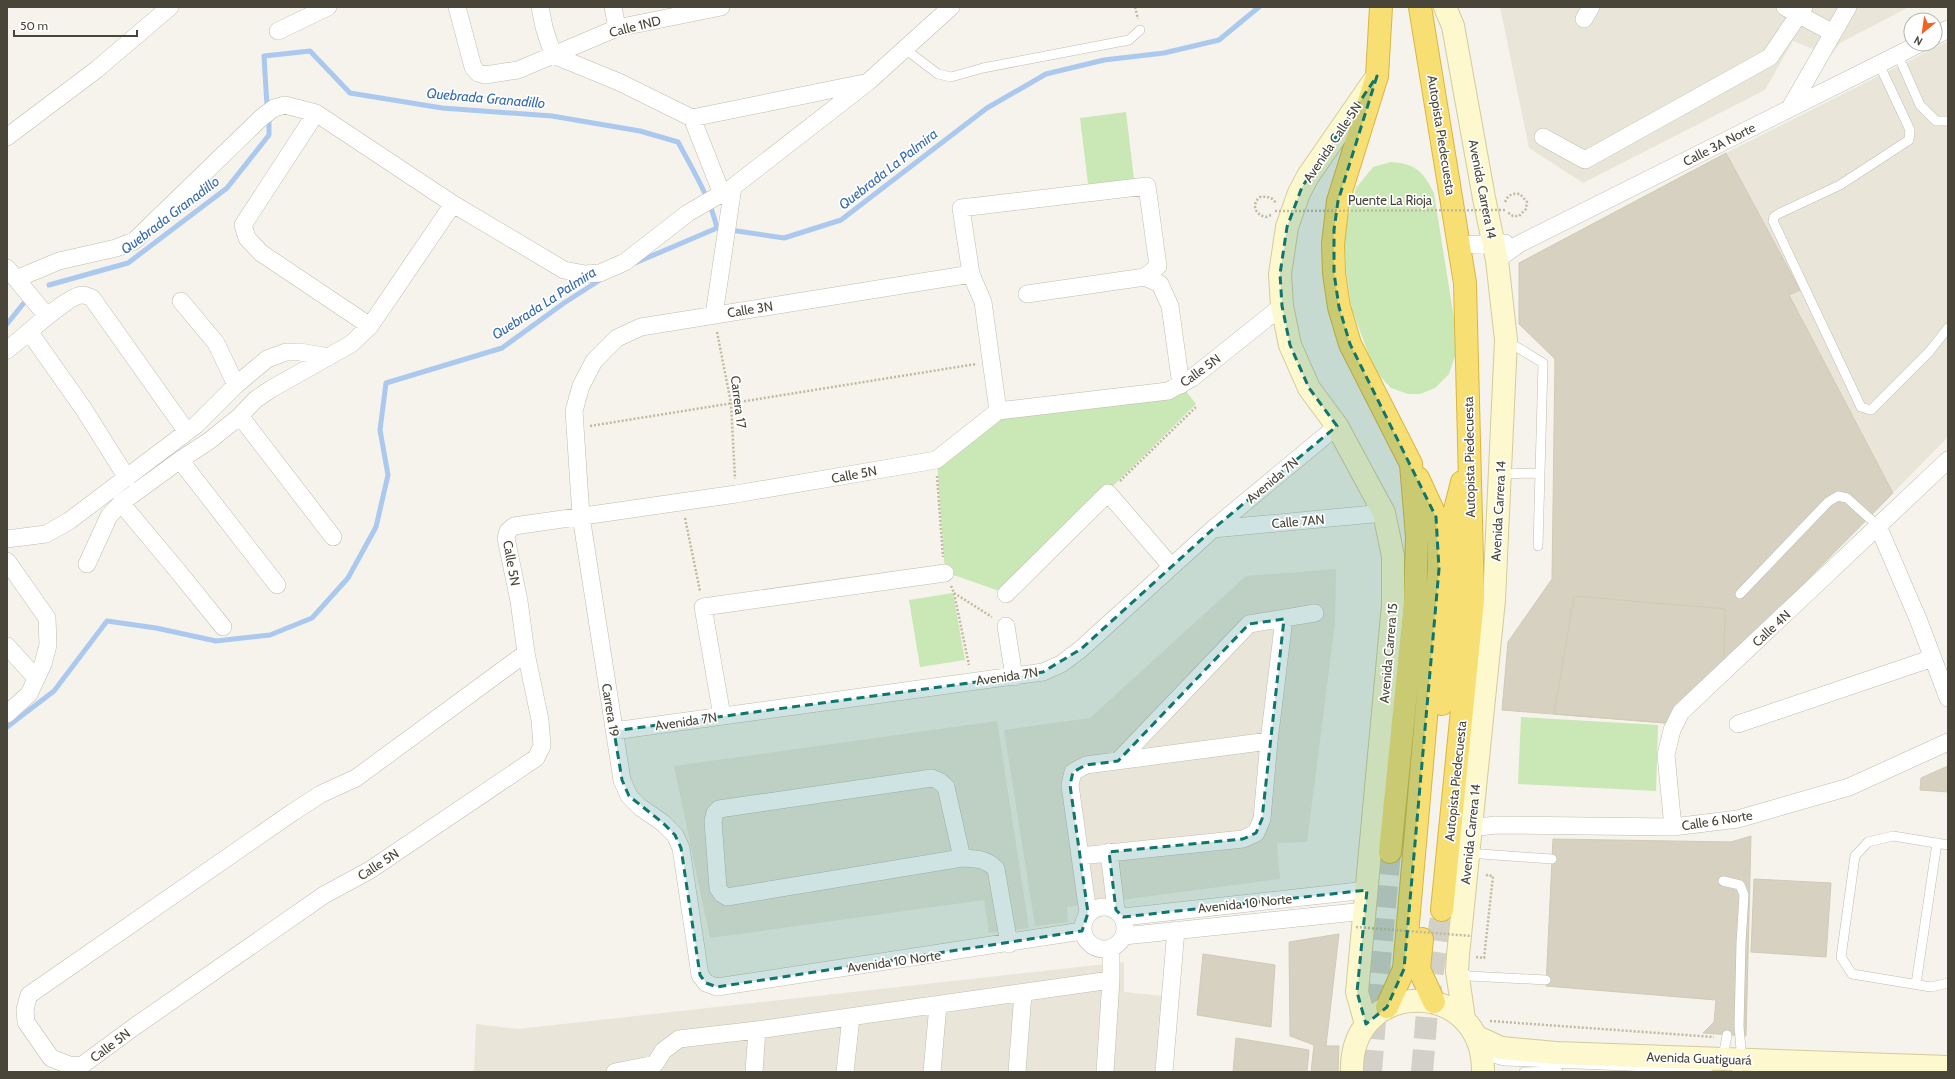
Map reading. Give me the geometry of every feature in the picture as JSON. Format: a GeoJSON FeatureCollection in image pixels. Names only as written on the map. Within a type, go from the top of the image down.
{"type":"FeatureCollection","features":[{"type":"Feature","properties":{"kind":"highway"},"geometry":{"type":"LineString","coordinates":[[1381,7],[1377,76],[1338,201],[1334,230],[1334,273],[1339,307],[1350,344],[1411,464],[1436,517],[1439,538],[1439,570],[1404,969],[1387,1007]]}},
{"type":"Feature","properties":{"kind":"highway","name":"Autopista Piedecuesta"},"geometry":{"type":"LineString","coordinates":[[1420,7],[1465,282],[1473,600],[1442,910]]}},
{"type":"Feature","properties":{"kind":"highway"},"geometry":{"type":"LineString","coordinates":[[1434,1002],[1420,969],[1451,609],[1453,518],[1469,455]]}},
{"type":"Feature","properties":{"kind":"highway"},"geometry":{"type":"LineString","coordinates":[[1390,852],[1415,603],[1417,537],[1411,464]]}},
{"type":"Feature","properties":{"kind":"street"},"geometry":{"type":"LineString","coordinates":[[7,136],[96,70],[170,7]]}},
{"type":"Feature","properties":{"kind":"street"},"geometry":{"type":"LineString","coordinates":[[278,31],[328,7]]}},
{"type":"Feature","properties":{"kind":"street","name":"Calle 1ND"},"geometry":{"type":"LineString","coordinates":[[457,7],[473,67],[478,73],[485,75],[518,70],[617,28],[714,8]]}},
{"type":"Feature","properties":{"kind":"street"},"geometry":{"type":"LineString","coordinates":[[540,7],[544,27],[553,55],[619,82],[692,118],[868,82]]}},
{"type":"Feature","properties":{"kind":"street"},"geometry":{"type":"LineString","coordinates":[[613,7],[617,28]]}},
{"type":"Feature","properties":{"kind":"street"},"geometry":{"type":"LineString","coordinates":[[47,316],[11,274],[116,248],[134,241],[261,118],[274,108],[285,105],[316,113],[453,204],[564,270],[585,274],[600,272],[625,262],[688,213],[724,193],[868,82],[951,7]]}},
{"type":"Feature","properties":{"kind":"street","name":"Avenida Carrera 14"},"geometry":{"type":"LineString","coordinates":[[1445,7],[1453,26],[1484,198],[1496,251],[1506,340],[1494,600],[1457,971],[1483,1056],[1483,1072]]}},
{"type":"Feature","properties":{"kind":"street"},"geometry":{"type":"LineString","coordinates":[[1790,108],[1848,7]]}},
{"type":"Feature","properties":{"kind":"street"},"geometry":{"type":"LineString","coordinates":[[1543,138],[1585,160],[1770,57],[1796,10],[1833,33]]}},
{"type":"Feature","properties":{"kind":"street","name":"Calle 3A Norte"},"geometry":{"type":"LineString","coordinates":[[1496,251],[1519,244],[1904,52]]}},
{"type":"Feature","properties":{"kind":"street","name":"Avenida Calle 5N"},"geometry":{"type":"LineString","coordinates":[[1282,306],[1280,274],[1287,227],[1299,193],[1308,176],[1377,76]]}},
{"type":"Feature","properties":{"kind":"street"},"geometry":{"type":"LineString","coordinates":[[316,113],[243,225],[247,238],[261,253],[370,326]]}},
{"type":"Feature","properties":{"kind":"street"},"geometry":{"type":"LineString","coordinates":[[692,118],[724,193],[728,219],[714,314]]}},
{"type":"Feature","properties":{"kind":"street"},"geometry":{"type":"LineString","coordinates":[[998,411],[990,362],[983,302],[971,274],[961,208],[1147,186],[1158,266],[1145,277],[1027,294]]}},
{"type":"Feature","properties":{"kind":"street"},"geometry":{"type":"LineString","coordinates":[[87,564],[109,516],[121,503],[180,460],[210,441],[240,416],[256,400],[271,389],[351,344],[370,326],[453,204]]}},
{"type":"Feature","properties":{"kind":"street"},"geometry":{"type":"LineString","coordinates":[[1459,245],[1496,251]]}},
{"type":"Feature","properties":{"kind":"street","name":"Calle 3N"},"geometry":{"type":"LineString","coordinates":[[574,411],[581,386],[594,361],[617,338],[641,327],[714,314],[971,274]]}},
{"type":"Feature","properties":{"kind":"street"},"geometry":{"type":"LineString","coordinates":[[1145,277],[1160,284],[1170,306],[1181,385]]}},
{"type":"Feature","properties":{"kind":"street"},"geometry":{"type":"LineString","coordinates":[[7,350],[30,333],[47,316],[72,298],[82,295],[92,298],[187,432]]}},
{"type":"Feature","properties":{"kind":"street"},"geometry":{"type":"LineString","coordinates":[[181,301],[216,343],[236,385]]}},
{"type":"Feature","properties":{"kind":"street","name":"Calle 5N"},"geometry":{"type":"LineString","coordinates":[[526,653],[356,778],[321,794],[293,812],[29,995],[25,1009],[26,1022],[51,1058],[69,1065],[81,1066],[134,1027],[324,895],[370,870],[536,758],[542,746],[540,720],[526,653],[519,601],[506,538],[508,531],[514,526],[736,494],[936,460],[998,411],[1168,391],[1181,385],[1282,306]]}},
{"type":"Feature","properties":{"kind":"street","name":"Avenida Carrera 15"},"geometry":{"type":"LineString","coordinates":[[1282,306],[1290,345],[1309,388],[1337,426],[1384,513],[1393,556],[1393,605],[1363,909],[1357,992],[1366,1024]]}},
{"type":"Feature","properties":{"kind":"street"},"geometry":{"type":"LineString","coordinates":[[30,333],[83,408],[127,478]]}},
{"type":"Feature","properties":{"kind":"street"},"geometry":{"type":"LineString","coordinates":[[7,539],[46,534],[69,521],[187,432],[236,385],[267,359],[286,352],[300,352],[329,357]]}},
{"type":"Feature","properties":{"kind":"street","name":"Carrera 19"},"geometry":{"type":"LineString","coordinates":[[574,411],[581,516],[622,780],[629,796],[640,807],[663,823],[675,835],[680,848],[700,975],[706,983]]}},
{"type":"Feature","properties":{"kind":"street"},"geometry":{"type":"LineString","coordinates":[[240,416],[333,537]]}},
{"type":"Feature","properties":{"kind":"street","name":"Avenida 7N"},"geometry":{"type":"LineString","coordinates":[[614,731],[1043,672],[1061,664],[1081,650],[1213,529],[1337,426]]}},
{"type":"Feature","properties":{"kind":"street"},"geometry":{"type":"LineString","coordinates":[[180,460],[277,585]]}},
{"type":"Feature","properties":{"kind":"street","name":"Calle 4N"},"geometry":{"type":"LineString","coordinates":[[1672,827],[1666,755],[1672,730],[1681,712],[1948,462]]}},
{"type":"Feature","properties":{"kind":"street"},"geometry":{"type":"LineString","coordinates":[[1006,594],[1108,493],[1171,566]]}},
{"type":"Feature","properties":{"kind":"street"},"geometry":{"type":"LineString","coordinates":[[121,503],[222,627]]}},
{"type":"Feature","properties":{"kind":"street","name":"Calle 7AN"},"geometry":{"type":"LineString","coordinates":[[1213,529],[1384,513]]}},
{"type":"Feature","properties":{"kind":"street"},"geometry":{"type":"LineString","coordinates":[[1878,526],[1918,619],[1948,698]]}},
{"type":"Feature","properties":{"kind":"street"},"geometry":{"type":"LineString","coordinates":[[7,562],[46,618],[48,645],[29,694],[7,714]]}},
{"type":"Feature","properties":{"kind":"street"},"geometry":{"type":"LineString","coordinates":[[722,716],[703,607],[944,573]]}},
{"type":"Feature","properties":{"kind":"street"},"geometry":{"type":"LineString","coordinates":[[1118,761],[1249,624],[1315,613]]}},
{"type":"Feature","properties":{"kind":"street"},"geometry":{"type":"LineString","coordinates":[[1080,856],[1243,840],[1256,833],[1262,819],[1269,741],[1284,619]]}},
{"type":"Feature","properties":{"kind":"street"},"geometry":{"type":"LineString","coordinates":[[1006,626],[1014,677]]}},
{"type":"Feature","properties":{"kind":"street"},"geometry":{"type":"LineString","coordinates":[[7,646],[36,678]]}},
{"type":"Feature","properties":{"kind":"street"},"geometry":{"type":"LineString","coordinates":[[1738,724],[1933,658]]}},
{"type":"Feature","properties":{"kind":"street"},"geometry":{"type":"LineString","coordinates":[[1088,913],[1070,785],[1073,772],[1086,765],[1269,741]]}},
{"type":"Feature","properties":{"kind":"street","name":"Calle 6 Norte"},"geometry":{"type":"LineString","coordinates":[[1472,818],[1496,825],[1672,827],[1738,819],[1849,787],[1948,742]]}},
{"type":"Feature","properties":{"kind":"street"},"geometry":{"type":"LineString","coordinates":[[962,858],[946,788],[939,781],[932,778],[719,810],[715,813],[713,821],[718,888],[722,894],[727,897],[962,858],[983,859],[991,863],[996,868],[1009,944]]}},
{"type":"Feature","properties":{"kind":"street"},"geometry":{"type":"LineString","coordinates":[[1109,852],[1119,913],[1125,926],[1124,936],[1119,943],[1111,948],[1102,949],[1093,947],[1086,940],[1082,931],[1083,921],[1088,913],[1096,907],[1106,906],[1119,913]]}},
{"type":"Feature","properties":{"kind":"street","name":"Avenida 10 Norte"},"geometry":{"type":"LineString","coordinates":[[1119,913],[1363,909]]}},
{"type":"Feature","properties":{"kind":"street","name":"Avenida 10 Norte"},"geometry":{"type":"LineString","coordinates":[[1124,936],[1363,909]]}},
{"type":"Feature","properties":{"kind":"street"},"geometry":{"type":"LineString","coordinates":[[1164,1072],[1176,930]]}},
{"type":"Feature","properties":{"kind":"street","name":"Avenida 10 Norte"},"geometry":{"type":"LineString","coordinates":[[706,983],[717,987],[1009,944],[1082,931]]}},
{"type":"Feature","properties":{"kind":"street"},"geometry":{"type":"LineString","coordinates":[[1105,1072],[1111,980],[1111,948]]}},
{"type":"Feature","properties":{"kind":"street"},"geometry":{"type":"LineString","coordinates":[[614,1072],[655,1068],[663,1051],[679,1039],[757,1030],[1111,980]]}},
{"type":"Feature","properties":{"kind":"street"},"geometry":{"type":"LineString","coordinates":[[1017,1072],[1023,993]]}},
{"type":"Feature","properties":{"kind":"street","name":"Avenida Guatiguará"},"geometry":{"type":"LineString","coordinates":[[1387,1007],[1402,1001],[1418,1000],[1434,1002],[1450,1008],[1500,1048],[1556,1054],[1732,1063],[1948,1067]]}},
{"type":"Feature","properties":{"kind":"street"},"geometry":{"type":"LineString","coordinates":[[932,1072],[938,1005]]}},
{"type":"Feature","properties":{"kind":"street"},"geometry":{"type":"LineString","coordinates":[[1352,1072],[1352,1058],[1356,1040],[1366,1024],[1387,1007]]}},
{"type":"Feature","properties":{"kind":"street"},"geometry":{"type":"LineString","coordinates":[[845,1072],[851,1017]]}},
{"type":"Feature","properties":{"kind":"street"},"geometry":{"type":"LineString","coordinates":[[754,1072],[757,1030]]}},
{"type":"Feature","properties":{"kind":"street"},"geometry":{"type":"LineString","coordinates":[[1926,1066],[1948,1058]]}},
{"type":"Feature","properties":{"kind":"lane"},"geometry":{"type":"LineString","coordinates":[[905,49],[938,74],[951,77],[983,68],[1129,40],[1140,30]]}},
{"type":"Feature","properties":{"kind":"lane"},"geometry":{"type":"LineString","coordinates":[[1898,55],[1920,105],[1936,121],[1948,121]]}},
{"type":"Feature","properties":{"kind":"lane"},"geometry":{"type":"LineString","coordinates":[[1879,64],[1910,130],[1909,140],[1840,185],[1778,214],[1774,217],[1773,221],[1861,407],[1871,410],[1929,352],[1948,328]]}},
{"type":"Feature","properties":{"kind":"lane"},"geometry":{"type":"LineString","coordinates":[[1506,340],[1542,363],[1538,546]]}},
{"type":"Feature","properties":{"kind":"lane"},"geometry":{"type":"LineString","coordinates":[[1499,474],[1540,473]]}},
{"type":"Feature","properties":{"kind":"lane"},"geometry":{"type":"LineString","coordinates":[[1740,594],[1828,502],[1838,496],[1847,498],[1878,526]]}},
{"type":"Feature","properties":{"kind":"lane"},"geometry":{"type":"LineString","coordinates":[[1948,845],[1892,836],[1868,842],[1855,856],[1841,957],[1852,974],[1931,987],[1948,983]]}},
{"type":"Feature","properties":{"kind":"lane"},"geometry":{"type":"LineString","coordinates":[[1916,984],[1937,843]]}},
{"type":"Feature","properties":{"kind":"lane"},"geometry":{"type":"LineString","coordinates":[[1468,853],[1552,858]]}},
{"type":"Feature","properties":{"kind":"lane"},"geometry":{"type":"LineString","coordinates":[[1722,881],[1740,884],[1744,895],[1732,1063]]}},
{"type":"Feature","properties":{"kind":"lane"},"geometry":{"type":"LineString","coordinates":[[1457,971],[1469,976],[1546,980]]}},
{"type":"Feature","properties":{"kind":"lane"},"geometry":{"type":"LineString","coordinates":[[1727,1036],[1724,1052],[1732,1063]]}},
{"type":"Feature","properties":{"kind":"lane"},"geometry":{"type":"LineString","coordinates":[[1524,1072],[1546,1070],[1606,1072]]}},
{"type":"Feature","properties":{"kind":"path","name":"Puente La Rioja"},"geometry":{"type":"LineString","coordinates":[[1278,215],[1276,202],[1269,197],[1260,196],[1256,202],[1256,210],[1262,216],[1271,216],[1275,211],[1506,210],[1513,216],[1521,215],[1527,207],[1525,198],[1520,194],[1508,196],[1504,206],[1506,218]]}},
{"type":"Feature","properties":{"kind":"path","name":"Carrera 17"},"geometry":{"type":"LineString","coordinates":[[714,314],[731,403],[736,494]]}},
{"type":"Feature","properties":{"kind":"path"},"geometry":{"type":"LineString","coordinates":[[574,428],[990,362]]}},
{"type":"Feature","properties":{"kind":"path"},"geometry":{"type":"LineString","coordinates":[[1108,493],[1197,406]]}},
{"type":"Feature","properties":{"kind":"path"},"geometry":{"type":"LineString","coordinates":[[682,501],[703,607]]}},
{"type":"Feature","properties":{"kind":"path"},"geometry":{"type":"LineString","coordinates":[[954,593],[1006,626]]}},
{"type":"Feature","properties":{"kind":"path"},"geometry":{"type":"LineString","coordinates":[[1484,958],[1493,876],[1487,875],[1486,883]]}},
{"type":"Feature","properties":{"kind":"path"},"geometry":{"type":"LineString","coordinates":[[1363,909],[1472,934],[1471,941]]}},
{"type":"Feature","properties":{"kind":"path"},"geometry":{"type":"LineString","coordinates":[[1476,1030],[1497,1022],[1727,1036]]}},
{"type":"Feature","properties":{"kind":"highlighted area"},"geometry":{"type":"Polygon","coordinates":[[[1377,76],[1338,201],[1334,230],[1334,273],[1339,307],[1350,344],[1436,517],[1439,569],[1404,969],[1387,1007],[1366,1024],[1357,992],[1367,890],[1123,917],[1116,910],[1109,852],[1243,839],[1256,833],[1262,819],[1284,619],[1249,624],[1118,761],[1086,765],[1073,772],[1070,785],[1088,913],[1082,931],[717,987],[706,983],[700,975],[681,848],[675,835],[663,823],[629,796],[622,780],[614,731],[1043,672],[1081,649],[1213,529],[1337,426],[1309,388],[1290,345],[1282,306],[1280,274],[1287,227],[1302,187],[1377,76]]]}},
{"type":"Feature","properties":{"kind":"shaded area"},"geometry":{"type":"Polygon","coordinates":[[[1500,7],[1909,7],[1840,43],[1830,56],[1793,41],[1765,90],[1583,183],[1529,148],[1500,7]]]}},
{"type":"Feature","properties":{"kind":"shaded area"},"geometry":{"type":"Polygon","coordinates":[[[1948,41],[1948,437],[1893,493],[1789,295],[1799,290],[1726,153],[1926,52],[1943,52],[1943,44],[1948,41]]]}},
{"type":"Feature","properties":{"kind":"shaded area"},"geometry":{"type":"Polygon","coordinates":[[[1336,569],[1335,623],[1307,842],[1277,843],[1280,879],[1067,907],[1068,922],[1035,926],[1004,730],[1090,718],[1246,576],[1336,569]]]}},
{"type":"Feature","properties":{"kind":"shaded area"},"geometry":{"type":"Polygon","coordinates":[[[997,721],[1029,928],[989,933],[984,900],[710,938],[674,766],[997,721]]]}},
{"type":"Feature","properties":{"kind":"shaded area"},"geometry":{"type":"Polygon","coordinates":[[[1124,962],[1124,992],[1164,996],[1155,1072],[474,1072],[476,1024],[518,1029],[1124,962]]]}},
{"type":"Feature","properties":{"kind":"green space"},"geometry":{"type":"Polygon","coordinates":[[[1126,112],[1134,179],[1088,184],[1080,118],[1126,112]]]}},
{"type":"Feature","properties":{"kind":"green space"},"geometry":{"type":"Polygon","coordinates":[[[1391,162],[1407,165],[1418,170],[1434,193],[1455,325],[1455,356],[1449,374],[1435,388],[1420,394],[1408,394],[1391,388],[1375,371],[1352,310],[1346,270],[1344,231],[1356,188],[1373,167],[1391,162]]]}},
{"type":"Feature","properties":{"kind":"green space"},"geometry":{"type":"Polygon","coordinates":[[[1182,386],[1196,404],[1005,593],[945,572],[937,461],[999,413],[1182,386]]]}},
{"type":"Feature","properties":{"kind":"green space"},"geometry":{"type":"Polygon","coordinates":[[[953,593],[965,660],[920,667],[909,600],[953,593]]]}},
{"type":"Feature","properties":{"kind":"green space"},"geometry":{"type":"Polygon","coordinates":[[[1521,717],[1658,725],[1656,791],[1518,784],[1521,717]]]}},
{"type":"Feature","properties":{"kind":"building"},"geometry":{"type":"Polygon","coordinates":[[[1726,153],[1800,290],[1789,295],[1893,493],[1666,723],[1502,710],[1508,642],[1552,579],[1555,359],[1519,324],[1519,263],[1726,153]]]}},
{"type":"Feature","properties":{"kind":"building"},"geometry":{"type":"Polygon","coordinates":[[[1574,596],[1725,609],[1724,664],[1666,723],[1554,714],[1574,596]]]}},
{"type":"Feature","properties":{"kind":"building"},"geometry":{"type":"Polygon","coordinates":[[[1948,766],[1948,792],[1920,790],[1921,778],[1948,766]]]}},
{"type":"Feature","properties":{"kind":"building"},"geometry":{"type":"Polygon","coordinates":[[[1751,836],[1746,1036],[1703,1033],[1714,1022],[1716,1000],[1546,986],[1553,839],[1731,842],[1751,836]]]}},
{"type":"Feature","properties":{"kind":"building"},"geometry":{"type":"Polygon","coordinates":[[[1754,879],[1831,883],[1826,957],[1751,952],[1754,879]]]}},
{"type":"Feature","properties":{"kind":"building"},"geometry":{"type":"Polygon","coordinates":[[[1339,934],[1326,1046],[1339,1046],[1338,1072],[1311,1072],[1314,1045],[1290,1036],[1289,942],[1339,934]]]}},
{"type":"Feature","properties":{"kind":"building"},"geometry":{"type":"Polygon","coordinates":[[[1203,954],[1275,965],[1271,1027],[1197,1015],[1203,954]]]}},
{"type":"Feature","properties":{"kind":"building"},"geometry":{"type":"Polygon","coordinates":[[[1236,1038],[1309,1050],[1307,1072],[1233,1072],[1236,1038]]]}},
{"type":"Feature","properties":{"kind":"waterway","name":"Quebrada La Palmira"},"geometry":{"type":"LineString","coordinates":[[635,263],[717,228],[784,238],[841,220],[987,108],[1046,74],[1104,60],[1164,53],[1219,40],[1259,7]]}},
{"type":"Feature","properties":{"kind":"waterway","name":"Quebrada Granadillo"},"geometry":{"type":"LineString","coordinates":[[267,106],[264,56],[310,51],[350,93],[442,108],[552,116],[640,131],[678,142],[706,195],[717,228]]}},
{"type":"Feature","properties":{"kind":"waterway","name":"Quebrada Granadillo"},"geometry":{"type":"LineString","coordinates":[[49,285],[128,263],[227,188],[269,135],[269,121]]}},
{"type":"Feature","properties":{"kind":"waterway","name":"Quebrada La Palmira"},"geometry":{"type":"LineString","coordinates":[[7,727],[54,691],[107,621],[156,628],[216,641],[270,635],[312,618],[348,578],[376,527],[388,475],[380,430],[386,383],[502,348],[564,303],[603,278]]}},
{"type":"Feature","properties":{"kind":"waterway","name":"Quebrada Granadillo"},"geometry":{"type":"LineString","coordinates":[[7,324],[23,304]]}},
{"type":"Feature","properties":{"kind":"tunnel"},"geometry":{"type":"LineString","coordinates":[[1371,1072],[1390,852]]}},
{"type":"Feature","properties":{"kind":"tunnel"},"geometry":{"type":"LineString","coordinates":[[1422,1072],[1427,1012],[1442,910]]}}]}
